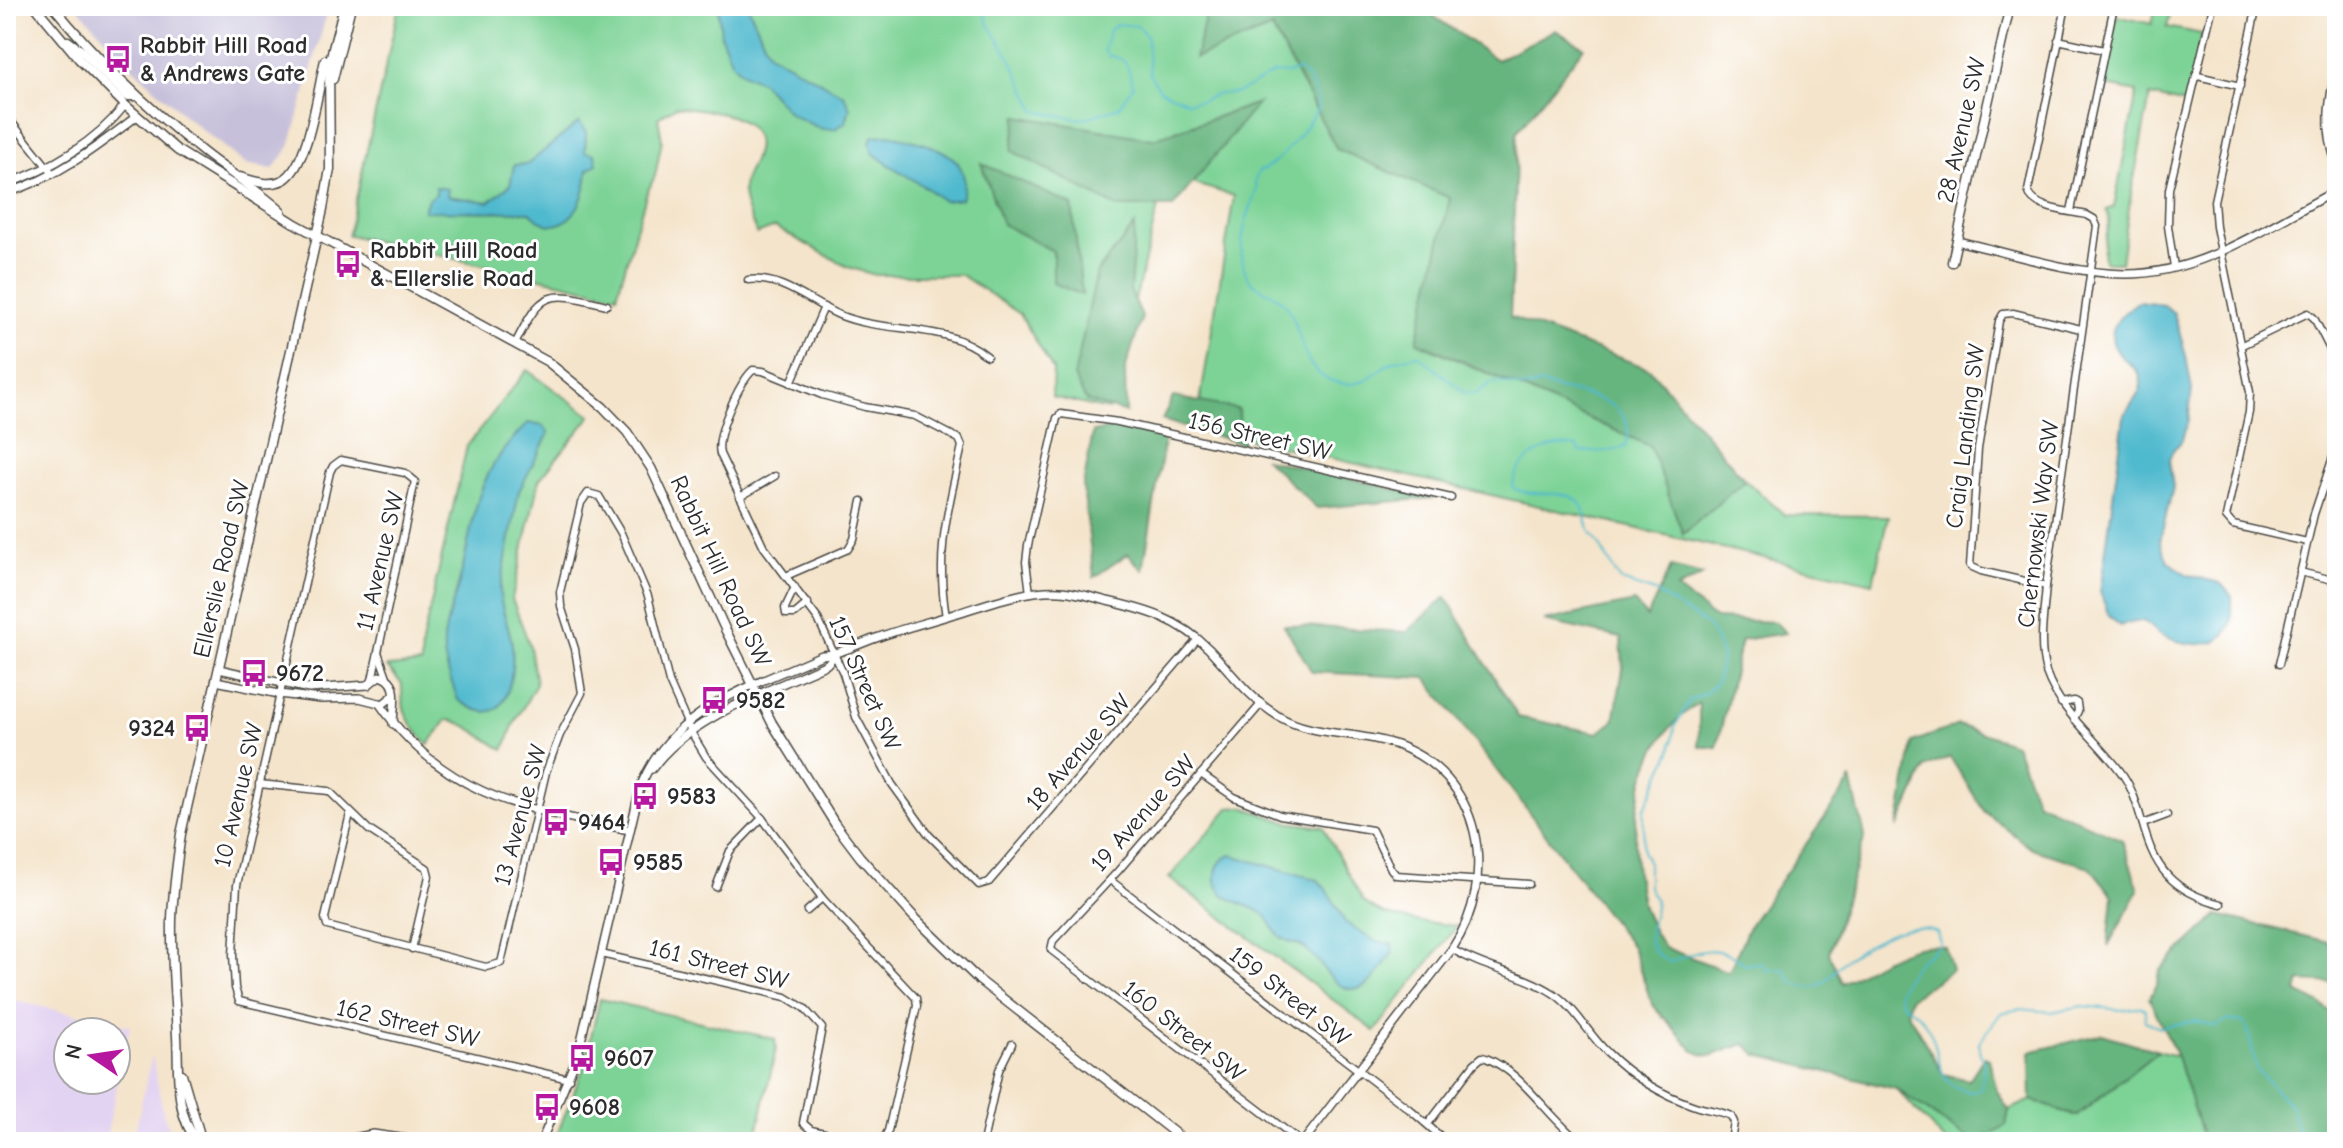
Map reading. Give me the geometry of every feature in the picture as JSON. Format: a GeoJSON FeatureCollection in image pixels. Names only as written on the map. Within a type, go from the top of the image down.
{"type":"FeatureCollection","features":[{"type":"Feature","properties":{"kind":"main road","name":"Rabbit Hill Road SW"},"geometry":{"type":"LineString","coordinates":[[35,6],[60,37],[161,138],[294,223],[548,362],[584,389],[618,422],[659,483],[758,696],[788,751],[835,824],[914,917],[979,980],[1186,1142]]}},
{"type":"Feature","properties":{"kind":"main road","name":"Rabbit Hill Road SW"},"geometry":{"type":"LineString","coordinates":[[53,6],[138,96],[232,175],[269,199],[294,223]]}},
{"type":"Feature","properties":{"kind":"main road"},"geometry":{"type":"LineString","coordinates":[[232,175],[270,183],[287,177],[300,162],[330,39],[344,6]]}},
{"type":"Feature","properties":{"kind":"main road","name":"Ellerslie Road SW"},"geometry":{"type":"LineString","coordinates":[[200,1142],[179,1062],[172,958],[173,894],[181,834],[330,169],[329,64],[344,6]]}},
{"type":"Feature","properties":{"kind":"main road","name":"Ellerslie Road SW"},"geometry":{"type":"LineString","coordinates":[[331,87],[351,6]]}},
{"type":"Feature","properties":{"kind":"main road","name":"28 Avenue SW"},"geometry":{"type":"LineString","coordinates":[[1952,262],[2010,6]]}},
{"type":"Feature","properties":{"kind":"main road"},"geometry":{"type":"LineString","coordinates":[[60,37],[82,51],[127,96],[138,96]]}},
{"type":"Feature","properties":{"kind":"street"},"geometry":{"type":"LineString","coordinates":[[2066,6],[2028,191],[2036,203],[2071,211],[2114,6]]}},
{"type":"Feature","properties":{"kind":"street"},"geometry":{"type":"LineString","coordinates":[[2174,267],[2168,226],[2169,189],[2213,6]]}},
{"type":"Feature","properties":{"kind":"street"},"geometry":{"type":"LineString","coordinates":[[2257,6],[2215,194],[2214,213],[2249,379],[2250,403],[2226,517],[2233,525],[2307,542]]}},
{"type":"Feature","properties":{"kind":"street"},"geometry":{"type":"LineString","coordinates":[[2058,40],[2104,50]]}},
{"type":"Feature","properties":{"kind":"street"},"geometry":{"type":"LineString","coordinates":[[2337,63],[2326,121],[2337,165]]}},
{"type":"Feature","properties":{"kind":"street"},"geometry":{"type":"LineString","coordinates":[[2198,76],[2240,86]]}},
{"type":"Feature","properties":{"kind":"street"},"geometry":{"type":"LineString","coordinates":[[6,184],[46,167],[102,131],[125,105]]}},
{"type":"Feature","properties":{"kind":"street"},"geometry":{"type":"LineString","coordinates":[[6,115],[53,174]]}},
{"type":"Feature","properties":{"kind":"street"},"geometry":{"type":"LineString","coordinates":[[6,193],[53,174],[137,116]]}},
{"type":"Feature","properties":{"kind":"street"},"geometry":{"type":"LineString","coordinates":[[1957,241],[2090,270],[2132,273],[2174,267],[2221,251],[2337,190]]}},
{"type":"Feature","properties":{"kind":"street","name":"Chernowski Way SW"},"geometry":{"type":"LineString","coordinates":[[2071,211],[2091,217],[2097,226],[2046,586],[2042,638],[2045,668],[2061,703],[2123,775],[2143,824],[2148,846],[2166,874],[2201,899],[2221,904]]}},
{"type":"Feature","properties":{"kind":"street"},"geometry":{"type":"LineString","coordinates":[[748,280],[776,282],[824,307],[874,326],[921,329],[951,336],[987,356]]}},
{"type":"Feature","properties":{"kind":"street"},"geometry":{"type":"LineString","coordinates":[[515,344],[534,308],[550,297],[575,297],[607,305]]}},
{"type":"Feature","properties":{"kind":"street"},"geometry":{"type":"LineString","coordinates":[[824,307],[791,383],[841,401],[928,420],[961,442],[941,550],[940,578],[946,617]]}},
{"type":"Feature","properties":{"kind":"street","name":"Craig Landing SW"},"geometry":{"type":"LineString","coordinates":[[2046,586],[1970,566],[1978,449],[2000,317],[2007,312],[2081,329]]}},
{"type":"Feature","properties":{"kind":"street"},"geometry":{"type":"LineString","coordinates":[[2242,345],[2308,313],[2314,318],[2337,363]]}},
{"type":"Feature","properties":{"kind":"street","name":"157 Street SW"},"geometry":{"type":"LineString","coordinates":[[791,383],[753,370],[745,378],[718,444],[764,547],[808,603],[835,655],[856,717],[892,784],[929,835],[982,886]]}},
{"type":"Feature","properties":{"kind":"street","name":"156 Street SW"},"geometry":{"type":"LineString","coordinates":[[1030,593],[1028,545],[1057,418],[1061,414],[1118,422],[1451,498]]}},
{"type":"Feature","properties":{"kind":"street"},"geometry":{"type":"LineString","coordinates":[[2279,664],[2307,542],[2337,445]]}},
{"type":"Feature","properties":{"kind":"street","name":"10 Avenue SW"},"geometry":{"type":"LineString","coordinates":[[239,1001],[233,955],[237,885],[330,472],[337,461],[348,460],[413,477]]}},
{"type":"Feature","properties":{"kind":"street"},"geometry":{"type":"LineString","coordinates":[[740,497],[775,476]]}},
{"type":"Feature","properties":{"kind":"street","name":"11 Avenue SW"},"geometry":{"type":"LineString","coordinates":[[370,683],[414,493],[413,477]]}},
{"type":"Feature","properties":{"kind":"street","name":"13 Avenue SW"},"geometry":{"type":"LineString","coordinates":[[412,949],[491,968],[501,963],[504,956],[554,748],[582,697],[575,649],[561,606],[560,592],[581,503],[588,493],[595,493],[602,499],[621,533],[648,596],[666,672],[687,722]]}},
{"type":"Feature","properties":{"kind":"street"},"geometry":{"type":"LineString","coordinates":[[786,576],[848,549],[854,539],[862,501]]}},
{"type":"Feature","properties":{"kind":"street"},"geometry":{"type":"LineString","coordinates":[[2300,572],[2337,581]]}},
{"type":"Feature","properties":{"kind":"street","name":"157 Street SW"},"geometry":{"type":"LineString","coordinates":[[795,587],[785,608],[786,614],[795,614],[808,603]]}},
{"type":"Feature","properties":{"kind":"street"},"geometry":{"type":"LineString","coordinates":[[541,1142],[569,1079],[640,788],[659,750],[703,711],[822,655],[835,655],[877,637],[1030,593],[1064,591],[1149,611],[1177,623],[1198,639],[1261,704],[1300,726],[1388,742],[1424,758],[1449,781],[1468,812],[1477,847],[1478,881],[1469,920],[1452,949],[1302,1142]]}},
{"type":"Feature","properties":{"kind":"street","name":"18 Avenue SW"},"geometry":{"type":"LineString","coordinates":[[982,886],[997,873],[1198,639]]}},
{"type":"Feature","properties":{"kind":"street","name":"11 Avenue SW"},"geometry":{"type":"LineString","coordinates":[[378,652],[387,677]]}},
{"type":"Feature","properties":{"kind":"street"},"geometry":{"type":"LineString","coordinates":[[640,788],[655,763],[691,732],[827,664],[835,655]]}},
{"type":"Feature","properties":{"kind":"street"},"geometry":{"type":"LineString","coordinates":[[219,669],[282,684],[326,689],[370,683],[379,676],[387,677],[393,684],[393,724]]}},
{"type":"Feature","properties":{"kind":"street"},"geometry":{"type":"LineString","coordinates":[[216,681],[321,699],[355,697],[387,702],[393,696]]}},
{"type":"Feature","properties":{"kind":"street"},"geometry":{"type":"LineString","coordinates":[[370,683],[367,692],[393,724],[425,757],[463,784],[501,800],[629,830]]}},
{"type":"Feature","properties":{"kind":"street"},"geometry":{"type":"LineString","coordinates":[[2061,703],[2077,703],[2078,711],[2074,719]]}},
{"type":"Feature","properties":{"kind":"street","name":"19 Avenue SW"},"geometry":{"type":"LineString","coordinates":[[1051,945],[1261,704]]}},
{"type":"Feature","properties":{"kind":"street"},"geometry":{"type":"LineString","coordinates":[[687,722],[722,777],[762,818],[822,898],[916,998],[917,1006],[888,1131],[882,1142]]}},
{"type":"Feature","properties":{"kind":"street"},"geometry":{"type":"LineString","coordinates":[[722,777],[732,770]]}},
{"type":"Feature","properties":{"kind":"street"},"geometry":{"type":"LineString","coordinates":[[1201,774],[1234,797],[1280,815],[1372,830],[1396,875],[1529,884]]}},
{"type":"Feature","properties":{"kind":"street"},"geometry":{"type":"LineString","coordinates":[[259,784],[329,791],[383,842],[429,872],[412,949],[327,926],[325,918],[350,814]]}},
{"type":"Feature","properties":{"kind":"street"},"geometry":{"type":"LineString","coordinates":[[2143,824],[2167,815]]}},
{"type":"Feature","properties":{"kind":"street"},"geometry":{"type":"LineString","coordinates":[[716,887],[730,851],[762,818]]}},
{"type":"Feature","properties":{"kind":"street","name":"159 Street SW"},"geometry":{"type":"LineString","coordinates":[[1110,880],[1428,1124],[1447,1142]]}},
{"type":"Feature","properties":{"kind":"street"},"geometry":{"type":"LineString","coordinates":[[807,911],[822,898]]}},
{"type":"Feature","properties":{"kind":"street","name":"160 Street SW"},"geometry":{"type":"LineString","coordinates":[[1051,945],[1054,954],[1302,1142]]}},
{"type":"Feature","properties":{"kind":"street"},"geometry":{"type":"LineString","coordinates":[[1452,949],[1473,962],[1530,979],[1566,1002],[1605,1051],[1651,1087],[1688,1103],[1731,1116],[1734,1126],[1731,1142]]}},
{"type":"Feature","properties":{"kind":"street","name":"161 Street SW"},"geometry":{"type":"LineString","coordinates":[[601,954],[786,997],[796,1002],[821,1025],[822,1032],[803,1123],[811,1130],[865,1142]]}},
{"type":"Feature","properties":{"kind":"street","name":"162 Street SW"},"geometry":{"type":"LineString","coordinates":[[239,1001],[569,1079]]}},
{"type":"Feature","properties":{"kind":"street"},"geometry":{"type":"LineString","coordinates":[[983,1142],[999,1070],[1012,1044]]}},
{"type":"Feature","properties":{"kind":"street"},"geometry":{"type":"LineString","coordinates":[[1428,1124],[1482,1057],[1493,1060],[1513,1074],[1553,1119],[1580,1142]]}},
{"type":"Feature","properties":{"kind":"street"},"geometry":{"type":"LineString","coordinates":[[335,1142],[373,1134],[428,1142]]}},
{"type":"Feature","properties":{"kind":"shaded area"},"geometry":{"type":"Polygon","coordinates":[[[76,6],[329,6],[290,147],[273,169],[245,164],[185,116],[129,64],[76,6]]]}},
{"type":"Feature","properties":{"kind":"shaded area"},"geometry":{"type":"Polygon","coordinates":[[[6,999],[84,1016],[52,1016],[52,1096],[115,1096],[105,1142],[25,1142],[6,1138],[6,999]]]}},
{"type":"Feature","properties":{"kind":"shaded area"},"geometry":{"type":"Polygon","coordinates":[[[152,1055],[164,1117],[176,1142],[133,1142],[152,1055]]]}},
{"type":"Feature","properties":{"kind":"green space"},"geometry":{"type":"Polygon","coordinates":[[[399,6],[1208,6],[1196,57],[1272,28],[1337,149],[1451,198],[1417,342],[1651,446],[1683,534],[1745,480],[1785,515],[1888,516],[1873,583],[1196,427],[1234,196],[1192,183],[1256,104],[1177,130],[1108,410],[1052,397],[1053,370],[1020,314],[961,275],[875,275],[848,267],[775,227],[757,234],[743,193],[757,143],[753,131],[744,123],[718,112],[676,106],[658,118],[662,140],[655,176],[646,195],[617,295],[348,235],[399,6]]]}},
{"type":"Feature","properties":{"kind":"green space"},"geometry":{"type":"Polygon","coordinates":[[[1208,6],[1419,6],[1497,60],[1555,30],[1584,47],[1517,132],[1510,317],[1650,369],[1745,480],[1683,534],[1650,446],[1417,341],[1450,198],[1337,149],[1272,28],[1195,58],[1208,6]]]}},
{"type":"Feature","properties":{"kind":"green space"},"geometry":{"type":"Polygon","coordinates":[[[2156,6],[2172,6],[2167,27],[2202,34],[2186,104],[2150,96],[2121,262],[2104,262],[2109,223],[2107,210],[2114,207],[2137,92],[2101,85],[2117,16],[2152,24],[2156,6]]]}},
{"type":"Feature","properties":{"kind":"green space"},"geometry":{"type":"Polygon","coordinates":[[[1258,103],[1173,207],[1117,207],[1012,151],[1017,116],[1153,139],[1258,103]]]}},
{"type":"Feature","properties":{"kind":"green space"},"geometry":{"type":"Polygon","coordinates":[[[981,163],[1072,205],[1082,295],[1053,283],[1053,251],[1002,224],[981,163]]]}},
{"type":"Feature","properties":{"kind":"green space"},"geometry":{"type":"Polygon","coordinates":[[[1135,225],[1130,290],[1142,317],[1125,370],[1126,413],[1086,401],[1074,377],[1097,272],[1135,225]]]}},
{"type":"Feature","properties":{"kind":"green space"},"geometry":{"type":"Polygon","coordinates":[[[527,370],[591,416],[539,480],[512,599],[530,646],[536,684],[504,750],[468,727],[447,720],[428,745],[407,717],[402,684],[387,667],[421,664],[422,643],[467,446],[527,370]]]}},
{"type":"Feature","properties":{"kind":"green space"},"geometry":{"type":"Polygon","coordinates":[[[1173,397],[1238,409],[1243,444],[1162,420],[1173,397]]]}},
{"type":"Feature","properties":{"kind":"green space"},"geometry":{"type":"Polygon","coordinates":[[[1117,427],[1165,438],[1143,570],[1128,554],[1094,577],[1083,487],[1093,432],[1117,427]]]}},
{"type":"Feature","properties":{"kind":"green space"},"geometry":{"type":"Polygon","coordinates":[[[1265,459],[1434,498],[1317,508],[1265,459]]]}},
{"type":"Feature","properties":{"kind":"green space"},"geometry":{"type":"Polygon","coordinates":[[[1671,567],[1703,575],[1677,589],[1715,619],[1775,622],[1786,633],[1741,640],[1717,747],[1699,747],[1699,703],[1677,720],[1648,765],[1640,792],[1635,849],[1642,903],[1651,926],[1663,947],[1729,972],[1750,924],[1851,780],[1865,836],[1829,953],[1842,983],[1905,951],[1918,947],[1945,947],[1952,970],[1910,998],[1907,1011],[1943,1074],[1969,1080],[1984,1057],[1989,1059],[1997,1091],[2009,1110],[2006,1125],[1981,1140],[1966,1137],[1896,1089],[1758,1055],[1745,1044],[1710,1056],[1694,1051],[1652,1004],[1632,947],[1426,678],[1312,672],[1284,625],[1407,632],[1446,597],[1518,717],[1598,733],[1614,721],[1623,669],[1621,638],[1544,621],[1634,602],[1647,617],[1671,567]]]}},
{"type":"Feature","properties":{"kind":"green space"},"geometry":{"type":"Polygon","coordinates":[[[1958,725],[2015,744],[2037,802],[2122,840],[2139,890],[2108,946],[2113,896],[2090,867],[2032,849],[1984,811],[1950,757],[1925,768],[1898,828],[1913,742],[1958,725]]]}},
{"type":"Feature","properties":{"kind":"green space"},"geometry":{"type":"Polygon","coordinates":[[[1243,807],[1286,822],[1323,827],[1363,901],[1373,908],[1408,920],[1457,926],[1375,1031],[1169,878],[1229,808],[1243,807]]]}},
{"type":"Feature","properties":{"kind":"green space"},"geometry":{"type":"Polygon","coordinates":[[[2218,915],[2337,944],[2337,983],[2300,981],[2297,992],[2320,1004],[2337,1018],[2337,1142],[2204,1142],[2177,1056],[2149,998],[2158,983],[2160,970],[2218,915]]]}},
{"type":"Feature","properties":{"kind":"green space"},"geometry":{"type":"Polygon","coordinates":[[[600,999],[775,1039],[776,1049],[755,1142],[554,1142],[583,1069],[600,999]]]}},
{"type":"Feature","properties":{"kind":"green space"},"geometry":{"type":"Polygon","coordinates":[[[2102,1034],[2158,1051],[2076,1116],[2031,1100],[2030,1052],[2102,1034]]]}},
{"type":"Feature","properties":{"kind":"green space"},"geometry":{"type":"Polygon","coordinates":[[[2158,1051],[2177,1056],[2204,1142],[1946,1142],[1896,1089],[1966,1137],[2006,1125],[2009,1110],[2031,1100],[2077,1116],[2158,1051]]]}},
{"type":"Feature","properties":{"kind":"water"},"geometry":{"type":"Polygon","coordinates":[[[718,6],[748,6],[769,53],[844,95],[850,108],[846,122],[835,129],[821,129],[790,114],[762,82],[742,73],[732,63],[721,36],[718,6]]]}},
{"type":"Feature","properties":{"kind":"water"},"geometry":{"type":"Polygon","coordinates":[[[579,122],[586,133],[585,152],[595,154],[597,164],[588,170],[579,205],[568,219],[552,225],[530,212],[424,211],[428,199],[436,194],[436,187],[448,189],[447,196],[489,202],[510,185],[514,165],[528,164],[579,122]]]}},
{"type":"Feature","properties":{"kind":"water"},"geometry":{"type":"Polygon","coordinates":[[[890,135],[931,146],[955,160],[962,170],[964,183],[961,199],[943,201],[872,152],[870,142],[873,136],[890,135]]]}},
{"type":"Feature","properties":{"kind":"water"},"geometry":{"type":"Polygon","coordinates":[[[2138,302],[2164,305],[2174,313],[2192,390],[2188,421],[2181,442],[2169,460],[2173,487],[2160,541],[2168,561],[2188,575],[2220,583],[2232,596],[2229,629],[2220,639],[2203,644],[2176,641],[2142,621],[2120,626],[2109,616],[2100,592],[2124,417],[2141,384],[2136,370],[2119,354],[2112,338],[2115,324],[2138,302]]]}},
{"type":"Feature","properties":{"kind":"water"},"geometry":{"type":"Polygon","coordinates":[[[528,423],[543,426],[549,433],[519,491],[500,590],[512,646],[511,677],[505,699],[499,706],[491,711],[481,711],[458,700],[445,658],[445,633],[486,478],[510,442],[528,423]]]}},
{"type":"Feature","properties":{"kind":"water"},"geometry":{"type":"Polygon","coordinates":[[[1231,855],[1318,880],[1345,922],[1375,941],[1392,944],[1393,952],[1366,985],[1354,989],[1338,984],[1310,952],[1278,935],[1265,916],[1219,890],[1216,882],[1218,867],[1231,855]]]}},
{"type":"Feature","properties":{"kind":"waterway"},"geometry":{"type":"LineString","coordinates":[[982,6],[988,23],[1011,59],[1036,111],[1079,119],[1119,107],[1133,86],[1124,61],[1108,56],[1104,50],[1109,31],[1117,24],[1138,26],[1147,37],[1150,75],[1160,90],[1188,102],[1218,94],[1238,93],[1274,73],[1287,74],[1299,70],[1307,77],[1315,92],[1318,108],[1284,154],[1259,171],[1255,181],[1257,189],[1244,230],[1242,251],[1248,278],[1283,302],[1296,325],[1309,362],[1329,380],[1353,384],[1366,380],[1394,361],[1418,355],[1465,393],[1476,394],[1499,382],[1525,388],[1540,384],[1600,400],[1623,416],[1628,430],[1626,447],[1580,452],[1578,447],[1567,446],[1545,449],[1520,468],[1513,488],[1563,494],[1576,499],[1591,532],[1621,581],[1655,592],[1707,625],[1722,657],[1717,681],[1706,693],[1690,700],[1675,726],[1671,751],[1644,810],[1643,852],[1648,863],[1648,887],[1656,901],[1650,936],[1654,951],[1660,957],[1671,962],[1701,951],[1718,951],[1746,965],[1761,962],[1767,970],[1783,969],[1793,983],[1814,987],[1825,981],[1845,960],[1877,940],[1901,930],[1925,928],[1937,932],[1940,943],[1918,962],[1903,983],[1899,995],[1927,1026],[1942,1072],[1953,1086],[1970,1092],[1981,1089],[1984,1065],[1979,1042],[2001,1013],[2020,1009],[2051,1012],[2083,1006],[2123,1010],[2141,1007],[2145,1010],[2145,1021],[2160,1027],[2196,1021],[2216,1027],[2226,1020],[2243,1022],[2247,1027],[2257,1070],[2291,1106],[2302,1142]]}},
{"type":"Feature","properties":{"kind":"place","name":"Rabbit Hill Road & Andrews Gate"},"geometry":{"type":"Point","coordinates":[118,59]}},
{"type":"Feature","properties":{"kind":"place","name":"Rabbit Hill Road & Ellerslie Road"},"geometry":{"type":"Point","coordinates":[348,264]}},
{"type":"Feature","properties":{"kind":"place","name":"9672"},"geometry":{"type":"Point","coordinates":[254,673]}},
{"type":"Feature","properties":{"kind":"place","name":"9582"},"geometry":{"type":"Point","coordinates":[714,700]}},
{"type":"Feature","properties":{"kind":"place","name":"9324"},"geometry":{"type":"Point","coordinates":[197,728]}},
{"type":"Feature","properties":{"kind":"place","name":"9583"},"geometry":{"type":"Point","coordinates":[645,796]}},
{"type":"Feature","properties":{"kind":"place","name":"9464"},"geometry":{"type":"Point","coordinates":[556,822]}},
{"type":"Feature","properties":{"kind":"place","name":"9585"},"geometry":{"type":"Point","coordinates":[611,862]}},
{"type":"Feature","properties":{"kind":"place","name":"9607"},"geometry":{"type":"Point","coordinates":[582,1058]}},
{"type":"Feature","properties":{"kind":"place","name":"9608"},"geometry":{"type":"Point","coordinates":[547,1107]}}]}
